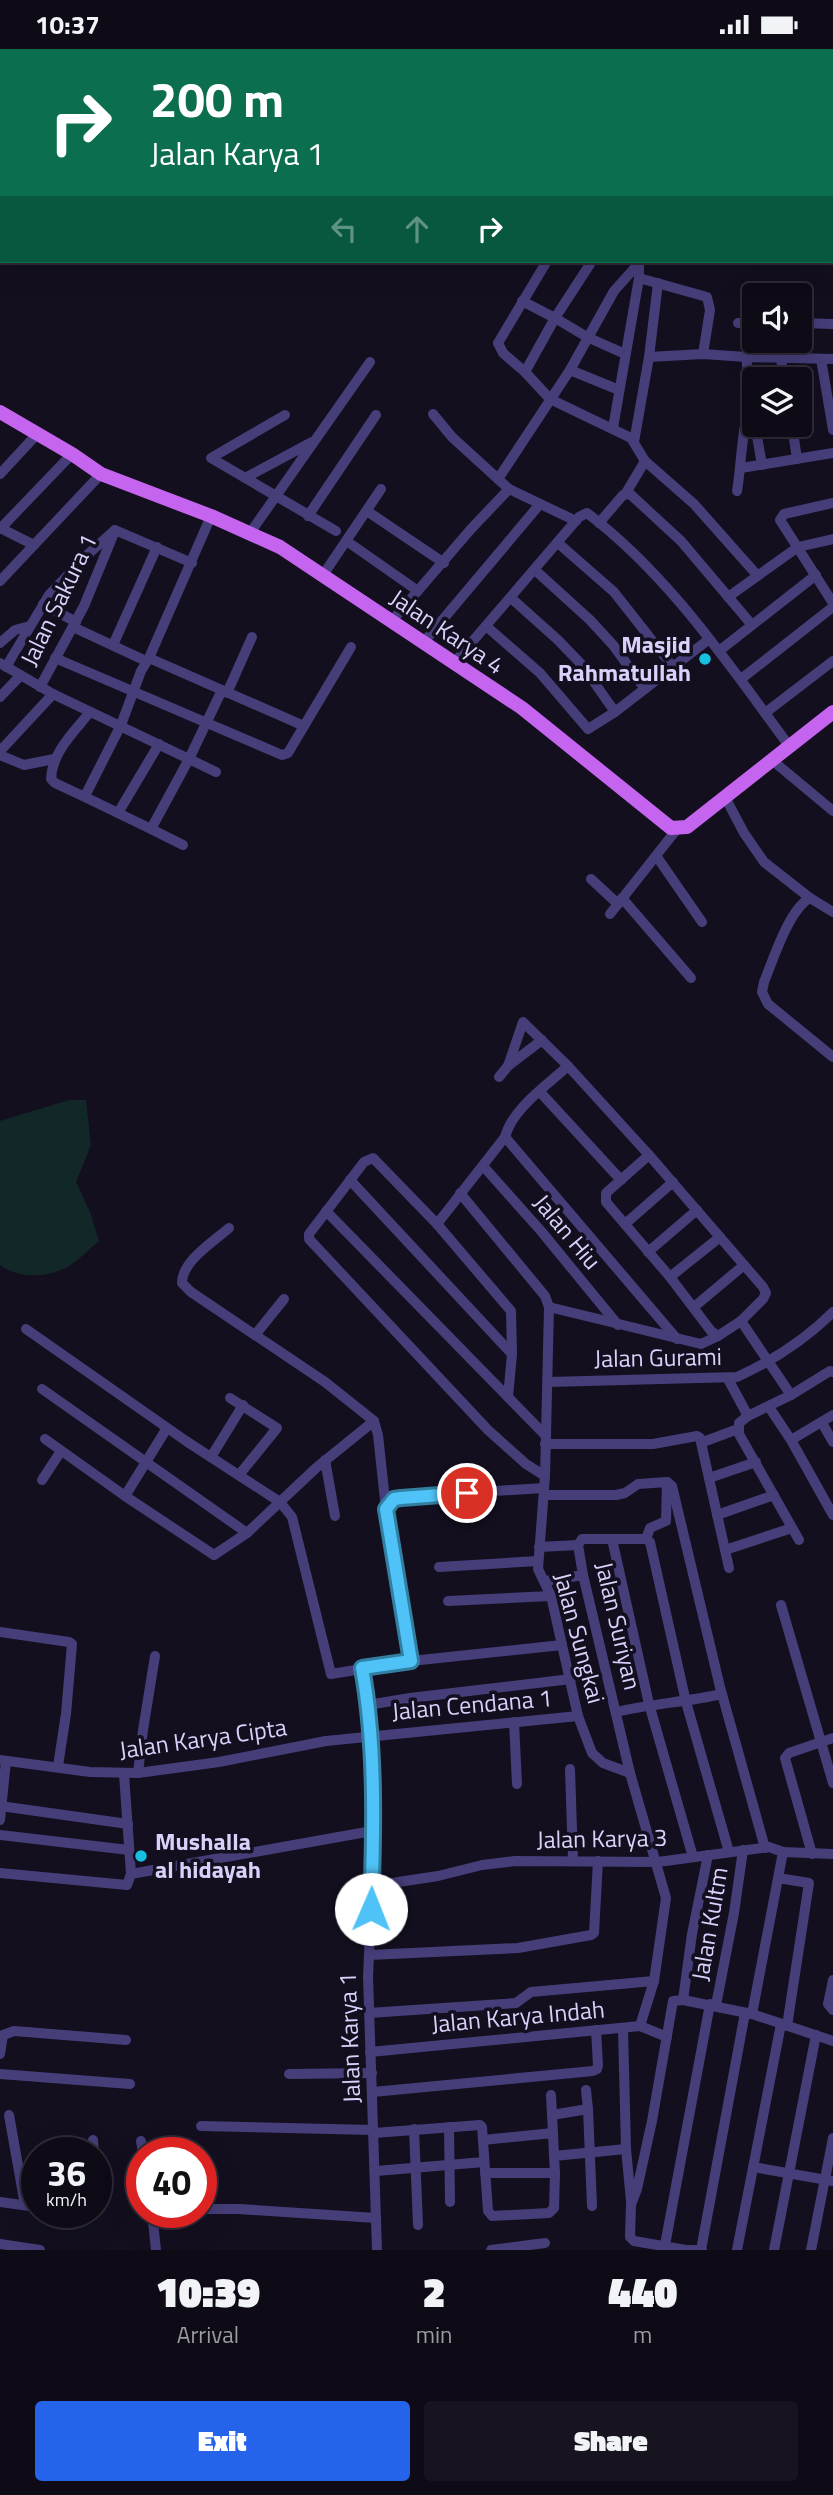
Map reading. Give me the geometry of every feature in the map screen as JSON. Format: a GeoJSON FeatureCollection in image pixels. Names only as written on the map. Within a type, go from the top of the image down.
{"type":"FeatureCollection","features":[{"type":"Feature","properties":{"kind":"main road","name":"Jalan Karya 4"},"geometry":{"type":"LineString","coordinates":[[2,417],[38,433],[101,474],[211,516],[280,547],[522,708],[662,823],[677,829]]}},
{"type":"Feature","properties":{"kind":"main road"},"geometry":{"type":"LineString","coordinates":[[677,829],[687,827],[833,712]]}},
{"type":"Feature","properties":{"kind":"street"},"geometry":{"type":"LineString","coordinates":[[546,263],[498,343],[503,353],[550,399],[631,438],[645,461],[694,504],[757,575]]}},
{"type":"Feature","properties":{"kind":"street"},"geometry":{"type":"LineString","coordinates":[[525,372],[555,318],[591,263]]}},
{"type":"Feature","properties":{"kind":"street"},"geometry":{"type":"LineString","coordinates":[[498,479],[570,370],[614,291],[638,263]]}},
{"type":"Feature","properties":{"kind":"street"},"geometry":{"type":"LineString","coordinates":[[613,428],[639,278],[639,263]]}},
{"type":"Feature","properties":{"kind":"street"},"geometry":{"type":"LineString","coordinates":[[639,278],[707,297],[710,310],[703,354]]}},
{"type":"Feature","properties":{"kind":"street"},"geometry":{"type":"LineString","coordinates":[[634,442],[649,357],[658,283]]}},
{"type":"Feature","properties":{"kind":"street"},"geometry":{"type":"LineString","coordinates":[[522,300],[587,337],[625,354]]}},
{"type":"Feature","properties":{"kind":"street"},"geometry":{"type":"LineString","coordinates":[[812,324],[833,324]]}},
{"type":"Feature","properties":{"kind":"street"},"geometry":{"type":"LineString","coordinates":[[649,357],[703,354],[746,358],[827,359],[833,430]]}},
{"type":"Feature","properties":{"kind":"street"},"geometry":{"type":"LineString","coordinates":[[746,358],[747,367]]}},
{"type":"Feature","properties":{"kind":"street"},"geometry":{"type":"LineString","coordinates":[[781,358],[782,367]]}},
{"type":"Feature","properties":{"kind":"street"},"geometry":{"type":"LineString","coordinates":[[250,533],[370,362]]}},
{"type":"Feature","properties":{"kind":"street"},"geometry":{"type":"LineString","coordinates":[[570,370],[619,390]]}},
{"type":"Feature","properties":{"kind":"street"},"geometry":{"type":"LineString","coordinates":[[433,414],[453,437],[509,489],[576,521]]}},
{"type":"Feature","properties":{"kind":"street"},"geometry":{"type":"LineString","coordinates":[[285,415],[211,458],[336,531]]}},
{"type":"Feature","properties":{"kind":"street"},"geometry":{"type":"LineString","coordinates":[[308,516],[376,415]]}},
{"type":"Feature","properties":{"kind":"street"},"geometry":{"type":"LineString","coordinates":[[0,474],[38,433]]}},
{"type":"Feature","properties":{"kind":"street"},"geometry":{"type":"LineString","coordinates":[[737,491],[744,437]]}},
{"type":"Feature","properties":{"kind":"street"},"geometry":{"type":"LineString","coordinates":[[757,437],[762,465]]}},
{"type":"Feature","properties":{"kind":"street"},"geometry":{"type":"LineString","coordinates":[[794,437],[797,459]]}},
{"type":"Feature","properties":{"kind":"street"},"geometry":{"type":"LineString","coordinates":[[245,478],[314,441]]}},
{"type":"Feature","properties":{"kind":"street"},"geometry":{"type":"LineString","coordinates":[[741,468],[833,453]]}},
{"type":"Feature","properties":{"kind":"street"},"geometry":{"type":"LineString","coordinates":[[34,545],[0,528],[72,454]]}},
{"type":"Feature","properties":{"kind":"street"},"geometry":{"type":"LineString","coordinates":[[599,523],[626,493],[645,461]]}},
{"type":"Feature","properties":{"kind":"street"},"geometry":{"type":"LineString","coordinates":[[0,581],[101,474]]}},
{"type":"Feature","properties":{"kind":"street"},"geometry":{"type":"LineString","coordinates":[[323,576],[381,489]]}},
{"type":"Feature","properties":{"kind":"street"},"geometry":{"type":"LineString","coordinates":[[391,622],[509,489]]}},
{"type":"Feature","properties":{"kind":"street"},"geometry":{"type":"LineString","coordinates":[[626,493],[681,541],[752,625]]}},
{"type":"Feature","properties":{"kind":"street"},"geometry":{"type":"LineString","coordinates":[[741,679],[833,605],[781,524],[781,516],[833,503]]}},
{"type":"Feature","properties":{"kind":"street"},"geometry":{"type":"LineString","coordinates":[[423,643],[540,504]]}},
{"type":"Feature","properties":{"kind":"street"},"geometry":{"type":"LineString","coordinates":[[367,511],[444,563]]}},
{"type":"Feature","properties":{"kind":"street"},"geometry":{"type":"LineString","coordinates":[[454,663],[585,513],[664,585],[741,679],[790,747]]}},
{"type":"Feature","properties":{"kind":"street"},"geometry":{"type":"LineString","coordinates":[[87,798],[86,794],[121,725],[211,516]]}},
{"type":"Feature","properties":{"kind":"street"},"geometry":{"type":"LineString","coordinates":[[192,563],[115,530],[86,556],[43,604],[3,665],[53,694],[216,772]]}},
{"type":"Feature","properties":{"kind":"street","name":"Jalan Sakura 1"},"geometry":{"type":"LineString","coordinates":[[40,687],[74,625],[115,530]]}},
{"type":"Feature","properties":{"kind":"street"},"geometry":{"type":"LineString","coordinates":[[728,597],[798,547],[833,539]]}},
{"type":"Feature","properties":{"kind":"street"},"geometry":{"type":"LineString","coordinates":[[348,542],[418,591]]}},
{"type":"Feature","properties":{"kind":"street"},"geometry":{"type":"LineString","coordinates":[[558,543],[614,592],[673,667]]}},
{"type":"Feature","properties":{"kind":"street"},"geometry":{"type":"LineString","coordinates":[[113,645],[157,547]]}},
{"type":"Feature","properties":{"kind":"street"},"geometry":{"type":"LineString","coordinates":[[535,570],[590,620],[613,645],[645,689]]}},
{"type":"Feature","properties":{"kind":"street"},"geometry":{"type":"LineString","coordinates":[[719,651],[818,578],[833,578]]}},
{"type":"Feature","properties":{"kind":"street"},"geometry":{"type":"LineString","coordinates":[[511,598],[558,639],[582,665],[615,712]]}},
{"type":"Feature","properties":{"kind":"street"},"geometry":{"type":"LineString","coordinates":[[43,604],[74,625],[113,645],[304,726]]}},
{"type":"Feature","properties":{"kind":"street"},"geometry":{"type":"LineString","coordinates":[[0,643],[15,630],[30,626]]}},
{"type":"Feature","properties":{"kind":"street"},"geometry":{"type":"LineString","coordinates":[[486,627],[540,673],[588,729],[615,712],[708,640]]}},
{"type":"Feature","properties":{"kind":"street"},"geometry":{"type":"LineString","coordinates":[[151,829],[252,637]]}},
{"type":"Feature","properties":{"kind":"street"},"geometry":{"type":"LineString","coordinates":[[55,659],[205,724],[285,755],[351,647]]}},
{"type":"Feature","properties":{"kind":"street"},"geometry":{"type":"LineString","coordinates":[[765,713],[833,661]]}},
{"type":"Feature","properties":{"kind":"street"},"geometry":{"type":"LineString","coordinates":[[0,697],[20,675]]}},
{"type":"Feature","properties":{"kind":"street"},"geometry":{"type":"LineString","coordinates":[[53,694],[0,753],[24,765],[54,759]]}},
{"type":"Feature","properties":{"kind":"street"},"geometry":{"type":"LineString","coordinates":[[90,712],[54,759],[51,779],[183,845]]}},
{"type":"Feature","properties":{"kind":"street"},"geometry":{"type":"LineString","coordinates":[[118,813],[159,744]]}},
{"type":"Feature","properties":{"kind":"street"},"geometry":{"type":"LineString","coordinates":[[773,761],[833,811]]}},
{"type":"Feature","properties":{"kind":"street"},"geometry":{"type":"LineString","coordinates":[[725,797],[744,833],[764,862],[810,898],[833,912]]}},
{"type":"Feature","properties":{"kind":"street"},"geometry":{"type":"LineString","coordinates":[[610,914],[677,829]]}},
{"type":"Feature","properties":{"kind":"street"},"geometry":{"type":"LineString","coordinates":[[657,857],[702,922]]}},
{"type":"Feature","properties":{"kind":"street"},"geometry":{"type":"LineString","coordinates":[[590,879],[620,901],[691,978]]}},
{"type":"Feature","properties":{"kind":"street"},"geometry":{"type":"LineString","coordinates":[[810,898],[802,902],[791,919],[762,992],[768,1004],[833,1057]]}},
{"type":"Feature","properties":{"kind":"street"},"geometry":{"type":"LineString","coordinates":[[508,1066],[525,1018],[542,1040],[673,1182],[766,1293],[741,1321],[701,1344],[549,1307]]}},
{"type":"Feature","properties":{"kind":"street"},"geometry":{"type":"LineString","coordinates":[[499,1077],[508,1066],[542,1040]]}},
{"type":"Feature","properties":{"kind":"street"},"geometry":{"type":"LineString","coordinates":[[438,1224],[460,1193],[484,1167],[505,1137],[508,1126],[568,1066]]}},
{"type":"Feature","properties":{"kind":"street"},"geometry":{"type":"LineString","coordinates":[[540,1092],[621,1180]]}},
{"type":"Feature","properties":{"kind":"street"},"geometry":{"type":"LineString","coordinates":[[505,1137],[677,1339]]}},
{"type":"Feature","properties":{"kind":"street"},"geometry":{"type":"LineString","coordinates":[[649,1155],[606,1193],[606,1198],[711,1331],[718,1336]]}},
{"type":"Feature","properties":{"kind":"street"},"geometry":{"type":"LineString","coordinates":[[508,1397],[512,1354],[511,1311],[438,1224],[373,1159],[364,1162],[326,1210],[309,1237],[488,1430],[526,1464],[544,1486]]}},
{"type":"Feature","properties":{"kind":"street","name":"Jalan Hiu"},"geometry":{"type":"LineString","coordinates":[[484,1167],[618,1325]]}},
{"type":"Feature","properties":{"kind":"street"},"geometry":{"type":"LineString","coordinates":[[350,1180],[512,1354]]}},
{"type":"Feature","properties":{"kind":"street"},"geometry":{"type":"LineString","coordinates":[[625,1224],[673,1182]]}},
{"type":"Feature","properties":{"kind":"street"},"geometry":{"type":"LineString","coordinates":[[460,1193],[545,1296],[549,1307],[544,1486]]}},
{"type":"Feature","properties":{"kind":"street"},"geometry":{"type":"LineString","coordinates":[[326,1210],[508,1397],[545,1440],[653,1444],[697,1436],[703,1442],[729,1568]]}},
{"type":"Feature","properties":{"kind":"street"},"geometry":{"type":"LineString","coordinates":[[648,1252],[697,1210]]}},
{"type":"Feature","properties":{"kind":"street"},"geometry":{"type":"LineString","coordinates":[[26,1329],[167,1428],[280,1502],[292,1517],[331,1674],[411,1661],[386,1509],[379,1435],[374,1421],[325,1382],[191,1292],[182,1283],[183,1273],[199,1254],[229,1228]]}},
{"type":"Feature","properties":{"kind":"street"},"geometry":{"type":"LineString","coordinates":[[670,1277],[720,1237]]}},
{"type":"Feature","properties":{"kind":"street"},"geometry":{"type":"LineString","coordinates":[[694,1307],[744,1265]]}},
{"type":"Feature","properties":{"kind":"street"},"geometry":{"type":"LineString","coordinates":[[255,1335],[284,1299]]}},
{"type":"Feature","properties":{"kind":"street","name":"Jalan Gurami"},"geometry":{"type":"LineString","coordinates":[[548,1382],[737,1377],[769,1360],[818,1327],[833,1312]]}},
{"type":"Feature","properties":{"kind":"street"},"geometry":{"type":"LineString","coordinates":[[741,1321],[791,1395]]}},
{"type":"Feature","properties":{"kind":"street"},"geometry":{"type":"LineString","coordinates":[[799,1540],[738,1429],[739,1423],[833,1372]]}},
{"type":"Feature","properties":{"kind":"street"},"geometry":{"type":"LineString","coordinates":[[728,1379],[748,1416]]}},
{"type":"Feature","properties":{"kind":"street"},"geometry":{"type":"LineString","coordinates":[[42,1389],[247,1533]]}},
{"type":"Feature","properties":{"kind":"street"},"geometry":{"type":"LineString","coordinates":[[230,1398],[277,1428],[239,1475]]}},
{"type":"Feature","properties":{"kind":"street"},"geometry":{"type":"LineString","coordinates":[[211,1457],[243,1405]]}},
{"type":"Feature","properties":{"kind":"street"},"geometry":{"type":"LineString","coordinates":[[769,1407],[791,1440],[833,1515]]}},
{"type":"Feature","properties":{"kind":"street"},"geometry":{"type":"LineString","coordinates":[[791,1440],[833,1415]]}},
{"type":"Feature","properties":{"kind":"street"},"geometry":{"type":"LineString","coordinates":[[45,1439],[211,1555],[218,1554],[247,1533],[325,1460],[374,1421]]}},
{"type":"Feature","properties":{"kind":"street"},"geometry":{"type":"LineString","coordinates":[[822,1423],[833,1442]]}},
{"type":"Feature","properties":{"kind":"street"},"geometry":{"type":"LineString","coordinates":[[125,1496],[167,1428]]}},
{"type":"Feature","properties":{"kind":"street"},"geometry":{"type":"LineString","coordinates":[[703,1442],[738,1429]]}},
{"type":"Feature","properties":{"kind":"street"},"geometry":{"type":"LineString","coordinates":[[41,1480],[61,1451]]}},
{"type":"Feature","properties":{"kind":"street"},"geometry":{"type":"LineString","coordinates":[[325,1460],[335,1515]]}},
{"type":"Feature","properties":{"kind":"street"},"geometry":{"type":"LineString","coordinates":[[709,1478],[756,1462]]}},
{"type":"Feature","properties":{"kind":"street"},"geometry":{"type":"LineString","coordinates":[[667,1482],[666,1521],[649,1529],[646,1539],[650,1542],[686,1702],[729,1852]]}},
{"type":"Feature","properties":{"kind":"street"},"geometry":{"type":"LineString","coordinates":[[386,1509],[394,1499],[544,1486],[616,1495],[625,1493],[638,1484],[667,1482],[672,1486],[722,1694],[765,1848]]}},
{"type":"Feature","properties":{"kind":"street","name":"Jalan Sungkai"},"geometry":{"type":"LineString","coordinates":[[544,1486],[538,1561],[540,1575],[546,1581],[551,1596],[578,1716],[595,1758],[631,1773]]}},
{"type":"Feature","properties":{"kind":"street"},"geometry":{"type":"LineString","coordinates":[[717,1514],[774,1495]]}},
{"type":"Feature","properties":{"kind":"street"},"geometry":{"type":"LineString","coordinates":[[725,1550],[792,1528]]}},
{"type":"Feature","properties":{"kind":"street","name":"Jalan Suriyan"},"geometry":{"type":"LineString","coordinates":[[640,2026],[654,1981],[666,1898],[631,1773],[578,1545],[582,1539],[646,1539]]}},
{"type":"Feature","properties":{"kind":"street"},"geometry":{"type":"LineString","coordinates":[[612,1539],[649,1704],[692,1857]]}},
{"type":"Feature","properties":{"kind":"street"},"geometry":{"type":"LineString","coordinates":[[539,1548],[578,1545]]}},
{"type":"Feature","properties":{"kind":"street"},"geometry":{"type":"LineString","coordinates":[[439,1567],[538,1561]]}},
{"type":"Feature","properties":{"kind":"street"},"geometry":{"type":"LineString","coordinates":[[546,1581],[583,1575]]}},
{"type":"Feature","properties":{"kind":"street"},"geometry":{"type":"LineString","coordinates":[[448,1601],[551,1596]]}},
{"type":"Feature","properties":{"kind":"street"},"geometry":{"type":"LineString","coordinates":[[781,1605],[833,1783]]}},
{"type":"Feature","properties":{"kind":"street"},"geometry":{"type":"LineString","coordinates":[[0,1632],[72,1644],[58,1766]]}},
{"type":"Feature","properties":{"kind":"street","name":"Jalan Cendana 1"},"geometry":{"type":"LineString","coordinates":[[411,1661],[562,1645]]}},
{"type":"Feature","properties":{"kind":"street"},"geometry":{"type":"LineString","coordinates":[[138,1773],[156,1656]]}},
{"type":"Feature","properties":{"kind":"street","name":"Jalan Karya 1"},"geometry":{"type":"LineString","coordinates":[[362,1668],[371,1735],[369,2013],[377,2250]]}},
{"type":"Feature","properties":{"kind":"street"},"geometry":{"type":"LineString","coordinates":[[369,1706],[410,1698],[571,1679]]}},
{"type":"Feature","properties":{"kind":"street"},"geometry":{"type":"LineString","coordinates":[[616,1712],[649,1704],[686,1702],[722,1694]]}},
{"type":"Feature","properties":{"kind":"street","name":"Jalan Cendana 1"},"geometry":{"type":"LineString","coordinates":[[371,1735],[578,1716]]}},
{"type":"Feature","properties":{"kind":"street"},"geometry":{"type":"LineString","coordinates":[[514,1722],[517,1784]]}},
{"type":"Feature","properties":{"kind":"street","name":"Jalan Karya Cipta"},"geometry":{"type":"LineString","coordinates":[[3,1761],[124,1774],[219,1762],[371,1735]]}},
{"type":"Feature","properties":{"kind":"street"},"geometry":{"type":"LineString","coordinates":[[812,1854],[785,1758],[789,1753],[833,1738]]}},
{"type":"Feature","properties":{"kind":"street"},"geometry":{"type":"LineString","coordinates":[[0,1821],[3,1761]]}},
{"type":"Feature","properties":{"kind":"street"},"geometry":{"type":"LineString","coordinates":[[570,1769],[573,1860]]}},
{"type":"Feature","properties":{"kind":"street"},"geometry":{"type":"LineString","coordinates":[[0,1873],[123,1886],[130,1882],[124,1774]]}},
{"type":"Feature","properties":{"kind":"street"},"geometry":{"type":"LineString","coordinates":[[1,1806],[128,1824]]}},
{"type":"Feature","properties":{"kind":"street"},"geometry":{"type":"LineString","coordinates":[[131,1874],[372,1831]]}},
{"type":"Feature","properties":{"kind":"street"},"geometry":{"type":"LineString","coordinates":[[0,1835],[129,1850]]}},
{"type":"Feature","properties":{"kind":"street","name":"Jalan Karya 3"},"geometry":{"type":"LineString","coordinates":[[372,1886],[515,1861],[658,1862],[765,1848],[783,1852],[833,1854]]}},
{"type":"Feature","properties":{"kind":"street","name":"Jalan Kultm"},"geometry":{"type":"LineString","coordinates":[[665,2245],[734,1913],[743,1850]]}},
{"type":"Feature","properties":{"kind":"street"},"geometry":{"type":"LineString","coordinates":[[623,2029],[625,2149],[631,2204],[631,2239],[686,2250],[701,2250],[783,1852]]}},
{"type":"Feature","properties":{"kind":"street"},"geometry":{"type":"LineString","coordinates":[[683,2000],[692,1934],[708,1855]]}},
{"type":"Feature","properties":{"kind":"street"},"geometry":{"type":"LineString","coordinates":[[369,1955],[518,1948],[591,1935],[594,1933],[595,1923],[598,1861]]}},
{"type":"Feature","properties":{"kind":"street"},"geometry":{"type":"LineString","coordinates":[[737,2250],[784,2025],[809,1883],[778,1878]]}},
{"type":"Feature","properties":{"kind":"street"},"geometry":{"type":"LineString","coordinates":[[833,1980],[828,2004],[833,2010]]}},
{"type":"Feature","properties":{"kind":"street"},"geometry":{"type":"LineString","coordinates":[[369,2013],[516,2003],[531,1992],[654,1981]]}},
{"type":"Feature","properties":{"kind":"street"},"geometry":{"type":"LineString","coordinates":[[631,2204],[652,2122],[674,2001],[683,2000],[748,2013],[833,2041]]}},
{"type":"Feature","properties":{"kind":"street","name":"Jalan Karya Indah"},"geometry":{"type":"LineString","coordinates":[[370,2052],[640,2026],[667,2037]]}},
{"type":"Feature","properties":{"kind":"street"},"geometry":{"type":"LineString","coordinates":[[373,2092],[593,2071],[598,2065],[596,2030]]}},
{"type":"Feature","properties":{"kind":"street"},"geometry":{"type":"LineString","coordinates":[[0,2054],[3,2035],[14,2031],[126,2040]]}},
{"type":"Feature","properties":{"kind":"street"},"geometry":{"type":"LineString","coordinates":[[774,2250],[816,2035]]}},
{"type":"Feature","properties":{"kind":"street"},"geometry":{"type":"LineString","coordinates":[[289,2074],[372,2073]]}},
{"type":"Feature","properties":{"kind":"street"},"geometry":{"type":"LineString","coordinates":[[0,2074],[130,2084]]}},
{"type":"Feature","properties":{"kind":"street"},"geometry":{"type":"LineString","coordinates":[[586,2089],[592,2206]]}},
{"type":"Feature","properties":{"kind":"street"},"geometry":{"type":"LineString","coordinates":[[201,2126],[374,2131],[480,2125],[488,2211],[495,2217],[532,2215],[553,2210],[555,2173],[551,2095]]}},
{"type":"Feature","properties":{"kind":"street"},"geometry":{"type":"LineString","coordinates":[[552,2115],[588,2109]]}},
{"type":"Feature","properties":{"kind":"street"},"geometry":{"type":"LineString","coordinates":[[9,2115],[21,2165]]}},
{"type":"Feature","properties":{"kind":"street"},"geometry":{"type":"LineString","coordinates":[[449,2127],[450,2201]]}},
{"type":"Feature","properties":{"kind":"street"},"geometry":{"type":"LineString","coordinates":[[414,2129],[418,2225]]}},
{"type":"Feature","properties":{"kind":"street"},"geometry":{"type":"LineString","coordinates":[[482,2140],[552,2133]]}},
{"type":"Feature","properties":{"kind":"street"},"geometry":{"type":"LineString","coordinates":[[811,2250],[829,2181],[833,2138]]}},
{"type":"Feature","properties":{"kind":"street"},"geometry":{"type":"LineString","coordinates":[[554,2155],[625,2149]]}},
{"type":"Feature","properties":{"kind":"street"},"geometry":{"type":"LineString","coordinates":[[376,2171],[449,2165],[555,2173]]}},
{"type":"Feature","properties":{"kind":"street"},"geometry":{"type":"LineString","coordinates":[[753,2167],[829,2181]]}},
{"type":"Feature","properties":{"kind":"street"},"geometry":{"type":"LineString","coordinates":[[0,2203],[21,2205]]}},
{"type":"Feature","properties":{"kind":"street"},"geometry":{"type":"LineString","coordinates":[[217,2209],[376,2218]]}},
{"type":"Feature","properties":{"kind":"street"},"geometry":{"type":"LineString","coordinates":[[154,2228],[156,2250]]}},
{"type":"Feature","properties":{"kind":"street"},"geometry":{"type":"LineString","coordinates":[[491,2250],[545,2242]]}},
{"type":"Feature","properties":{"kind":"street"},"geometry":{"type":"LineString","coordinates":[[0,2244],[40,2250]]}},
{"type":"Feature","properties":{"kind":"green space"},"geometry":{"type":"Polygon","coordinates":[[[69,1100],[86,1100],[91,1145],[76,1182],[90,1212],[99,1241],[69,1266],[52,1273],[24,1275],[7,1270],[0,1265],[0,1121],[69,1100]]]}},
{"type":"Feature","properties":{"kind":"place","name":"Masjid Rahmatullah"},"geometry":{"type":"Point","coordinates":[705,659]}},
{"type":"Feature","properties":{"kind":"place","name":"Mushalla al hidayah"},"geometry":{"type":"Point","coordinates":[141,1856]}},
{"type":"Feature","properties":{"kind":"route"},"geometry":{"type":"LineString","coordinates":[[371,1909],[371,1752],[369,1706],[362,1668],[411,1661],[386,1509],[394,1499],[467,1493]]}}]}
